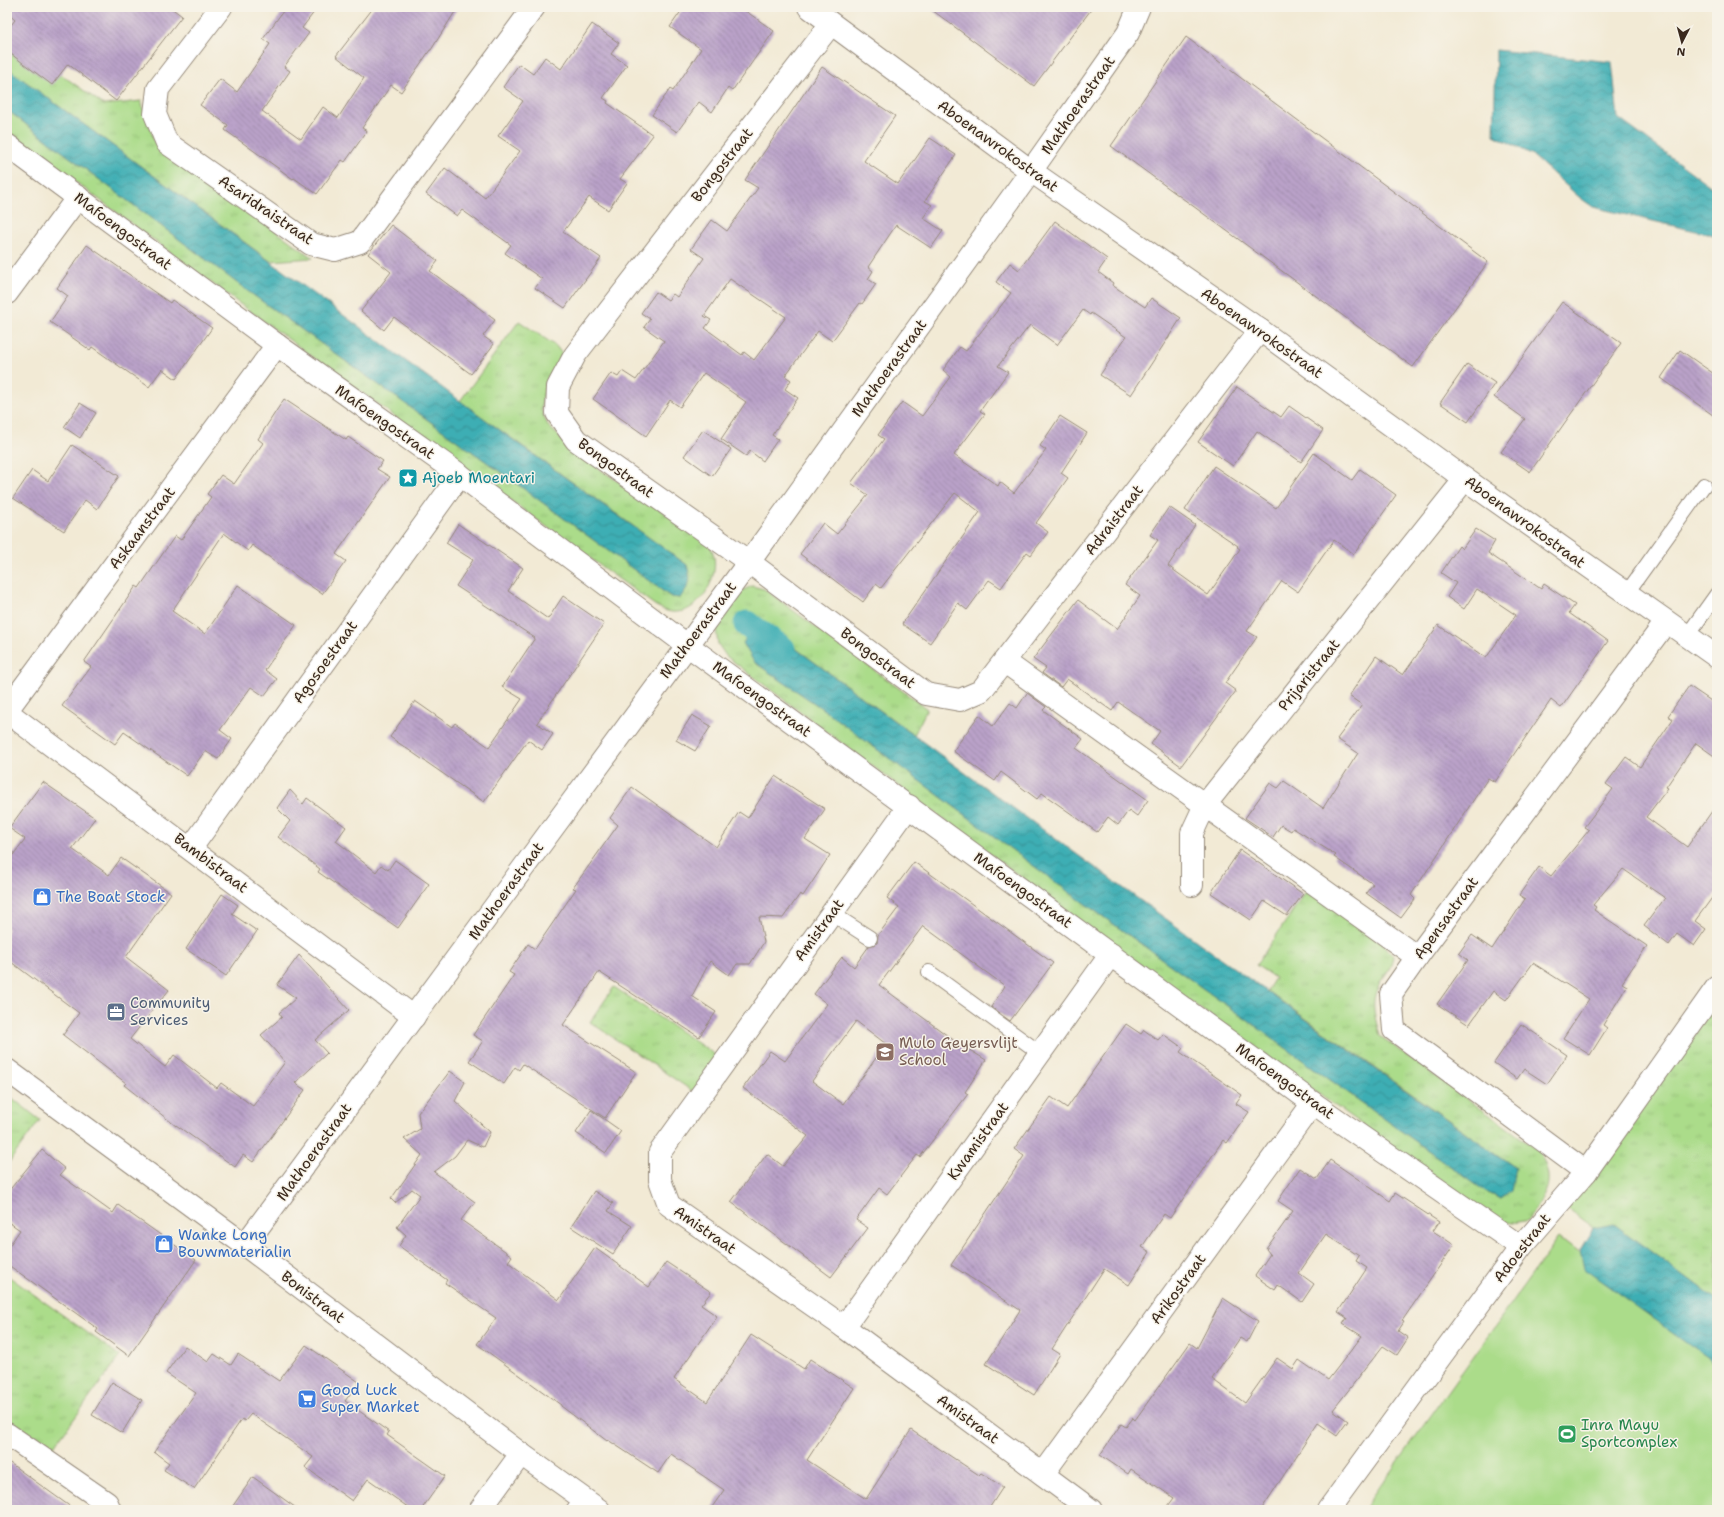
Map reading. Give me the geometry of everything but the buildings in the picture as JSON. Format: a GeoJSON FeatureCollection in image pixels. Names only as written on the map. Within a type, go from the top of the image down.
{"type":"FeatureCollection","features":[{"type":"Feature","properties":{"kind":"street","name":"Asaridraistraat"},"geometry":{"type":"LineString","coordinates":[[221,7],[158,89],[155,114],[167,143],[311,244],[335,250],[360,242],[534,7]]}},
{"type":"Feature","properties":{"kind":"street","name":"Aboenawrokostraat"},"geometry":{"type":"LineString","coordinates":[[809,7],[1031,171],[1260,330],[1465,479],[1717,657]]}},
{"type":"Feature","properties":{"kind":"street","name":"Mathoerastraat"},"geometry":{"type":"LineString","coordinates":[[245,1245],[749,562],[1031,171],[1128,33],[1139,7]]}},
{"type":"Feature","properties":{"kind":"street","name":"Bongostraat"},"geometry":{"type":"LineString","coordinates":[[831,24],[575,355],[558,387],[557,413],[576,440],[749,562],[926,694],[960,700]]}},
{"type":"Feature","properties":{"kind":"street","name":"Mafoengostraat"},"geometry":{"type":"LineString","coordinates":[[7,145],[277,345],[460,475],[687,645],[1313,1103],[1521,1247]]}},
{"type":"Feature","properties":{"kind":"street"},"geometry":{"type":"LineString","coordinates":[[7,293],[78,197]]}},
{"type":"Feature","properties":{"kind":"street","name":"Adraistraat"},"geometry":{"type":"LineString","coordinates":[[960,700],[981,691],[1006,662],[1260,330]]}},
{"type":"Feature","properties":{"kind":"street","name":"Askaanstraat"},"geometry":{"type":"LineString","coordinates":[[7,711],[277,345]]}},
{"type":"Feature","properties":{"kind":"street","name":"Agosoestraat"},"geometry":{"type":"LineString","coordinates":[[191,848],[460,475]]}},
{"type":"Feature","properties":{"kind":"street","name":"Prijaristraat"},"geometry":{"type":"LineString","coordinates":[[1192,885],[1192,833],[1205,805],[1465,479]]}},
{"type":"Feature","properties":{"kind":"street","name":"Apensastraat"},"geometry":{"type":"LineString","coordinates":[[1586,1172],[1394,1030],[1391,994],[1666,622]]}},
{"type":"Feature","properties":{"kind":"street"},"geometry":{"type":"LineString","coordinates":[[1006,662],[1417,957]]}},
{"type":"Feature","properties":{"kind":"street","name":"Bambistraat"},"geometry":{"type":"LineString","coordinates":[[7,711],[414,1017]]}},
{"type":"Feature","properties":{"kind":"street","name":"Amistraat"},"geometry":{"type":"LineString","coordinates":[[909,806],[660,1152],[660,1180],[669,1205],[844,1327],[1091,1510]]}},
{"type":"Feature","properties":{"kind":"street","name":"Kwamistraat"},"geometry":{"type":"LineString","coordinates":[[844,1327],[1111,954]]}},
{"type":"Feature","properties":{"kind":"street","name":"Adoestraat"},"geometry":{"type":"LineString","coordinates":[[1328,1510],[1521,1247],[1586,1172],[1717,987]]}},
{"type":"Feature","properties":{"kind":"street","name":"Bonistraat"},"geometry":{"type":"LineString","coordinates":[[7,1070],[245,1245],[522,1454],[585,1506]]}},
{"type":"Feature","properties":{"kind":"street","name":"Arikostraat"},"geometry":{"type":"LineString","coordinates":[[1043,1474],[1313,1103]]}},
{"type":"Feature","properties":{"kind":"street"},"geometry":{"type":"LineString","coordinates":[[7,1434],[107,1503],[110,1510]]}},
{"type":"Feature","properties":{"kind":"street"},"geometry":{"type":"LineString","coordinates":[[480,1510],[522,1454]]}},
{"type":"Feature","properties":{"kind":"lane"},"geometry":{"type":"LineString","coordinates":[[1626,594],[1704,484]]}},
{"type":"Feature","properties":{"kind":"lane"},"geometry":{"type":"LineString","coordinates":[[1687,636],[1717,594]]}},
{"type":"Feature","properties":{"kind":"lane"},"geometry":{"type":"LineString","coordinates":[[831,913],[870,938]]}},
{"type":"Feature","properties":{"kind":"lane"},"geometry":{"type":"LineString","coordinates":[[928,972],[1040,1053]]}},
{"type":"Feature","properties":{"kind":"green space"},"geometry":{"type":"Polygon","coordinates":[[[7,36],[104,105],[141,101],[155,143],[313,258],[270,261],[7,68],[7,36]]]}},
{"type":"Feature","properties":{"kind":"green space"},"geometry":{"type":"Polygon","coordinates":[[[7,110],[249,292],[509,478],[671,597],[680,598],[687,565],[460,401],[519,321],[556,346],[562,354],[545,384],[541,409],[548,426],[580,456],[702,538],[712,550],[714,569],[708,589],[702,598],[686,610],[677,612],[668,611],[656,606],[240,304],[7,131],[7,110]]]}},
{"type":"Feature","properties":{"kind":"green space"},"geometry":{"type":"Polygon","coordinates":[[[752,586],[764,589],[927,709],[914,735],[757,620],[754,662],[820,707],[1066,890],[1482,1189],[1501,1198],[1516,1168],[1267,991],[1275,978],[1256,965],[1308,889],[1383,943],[1393,956],[1392,962],[1377,989],[1374,1001],[1374,1013],[1380,1036],[1538,1150],[1547,1171],[1547,1186],[1545,1194],[1528,1220],[1513,1223],[1499,1221],[1206,1013],[917,800],[726,656],[718,644],[716,629],[720,617],[739,592],[752,586]]]}},
{"type":"Feature","properties":{"kind":"green space"},"geometry":{"type":"Polygon","coordinates":[[[614,987],[717,1056],[694,1092],[590,1022],[614,987]]]}},
{"type":"Feature","properties":{"kind":"green space"},"geometry":{"type":"Polygon","coordinates":[[[1717,1004],[1717,1301],[1614,1224],[1593,1228],[1566,1208],[1717,1004]]]}},
{"type":"Feature","properties":{"kind":"green space"},"geometry":{"type":"Polygon","coordinates":[[[7,1094],[40,1120],[7,1165],[7,1094]]]}},
{"type":"Feature","properties":{"kind":"green space","name":"Inra Mayu Sportcomplex"},"geometry":{"type":"Polygon","coordinates":[[[1559,1237],[1717,1358],[1717,1510],[1363,1510],[1559,1237]]]}},
{"type":"Feature","properties":{"kind":"green space"},"geometry":{"type":"Polygon","coordinates":[[[8,1276],[120,1356],[52,1449],[7,1418],[8,1276]]]}},
{"type":"Feature","properties":{"kind":"water"},"geometry":{"type":"Polygon","coordinates":[[[1496,50],[1612,62],[1618,118],[1717,191],[1717,236],[1593,207],[1579,197],[1531,154],[1494,135],[1496,50]]]}},
{"type":"Feature","properties":{"kind":"water"},"geometry":{"type":"Polygon","coordinates":[[[7,68],[527,450],[687,565],[690,579],[680,598],[671,597],[509,478],[249,292],[7,110],[7,68]]]}},
{"type":"Feature","properties":{"kind":"water"},"geometry":{"type":"Polygon","coordinates":[[[757,620],[1135,896],[1516,1168],[1511,1191],[1501,1198],[1482,1189],[1066,890],[820,707],[754,662],[743,643],[757,620]]]}},
{"type":"Feature","properties":{"kind":"water"},"geometry":{"type":"Polygon","coordinates":[[[1614,1224],[1717,1301],[1717,1364],[1584,1269],[1580,1250],[1593,1228],[1614,1224]]]}},
{"type":"Feature","properties":{"kind":"waterway"},"geometry":{"type":"LineString","coordinates":[[747,624],[782,649]]}},
{"type":"Feature","properties":{"kind":"place","name":"Ajoeb Moentari"},"geometry":{"type":"Point","coordinates":[408,478]}},
{"type":"Feature","properties":{"kind":"place","name":"The Boat Stock"},"geometry":{"type":"Point","coordinates":[42,897]}},
{"type":"Feature","properties":{"kind":"place","name":"Community Services"},"geometry":{"type":"Point","coordinates":[116,1012]}},
{"type":"Feature","properties":{"kind":"place","name":"Mulo Geyersvlijt School"},"geometry":{"type":"Point","coordinates":[885,1052]}},
{"type":"Feature","properties":{"kind":"place","name":"Wanke Long Bouwmaterialin"},"geometry":{"type":"Point","coordinates":[164,1244]}},
{"type":"Feature","properties":{"kind":"place","name":"Good Luck Super Market"},"geometry":{"type":"Point","coordinates":[307,1399]}},
{"type":"Feature","properties":{"kind":"place","name":"Inra Mayu Sportcomplex"},"geometry":{"type":"Point","coordinates":[1567,1434]}}]}
